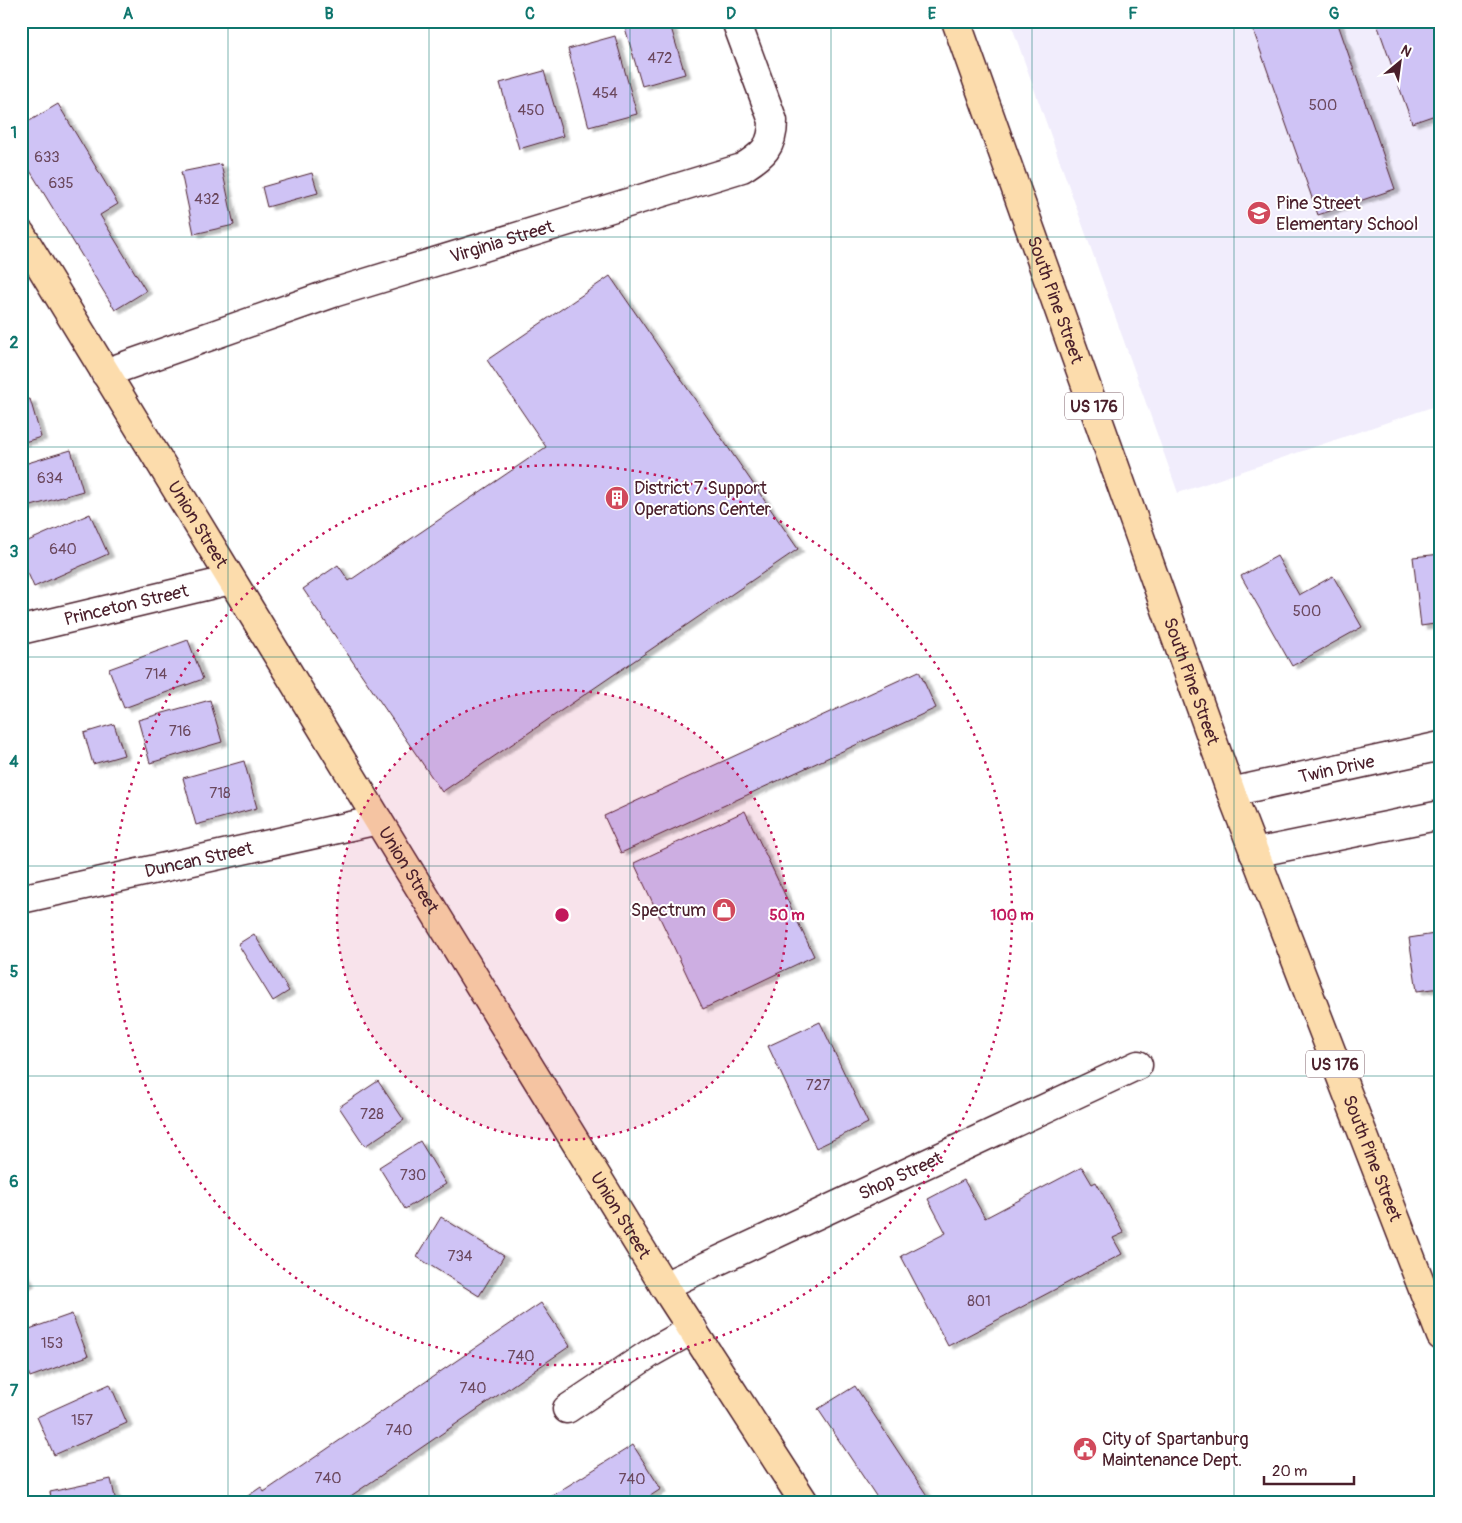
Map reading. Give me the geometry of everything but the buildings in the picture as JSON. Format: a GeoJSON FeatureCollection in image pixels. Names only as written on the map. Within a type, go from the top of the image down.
{"type":"FeatureCollection","features":[{"type":"Feature","properties":{"kind":"main road","name":"South Pine Street"},"geometry":{"type":"LineString","coordinates":[[956,21],[1231,792],[1441,1336]]}},
{"type":"Feature","properties":{"kind":"main road","name":"Union Street"},"geometry":{"type":"LineString","coordinates":[[21,234],[664,1286],[804,1502]]}},
{"type":"Feature","properties":{"kind":"street","name":"Virginia Street"},"geometry":{"type":"LineString","coordinates":[[105,373],[333,293],[742,168],[758,158],[770,144],[773,121],[736,21]]}},
{"type":"Feature","properties":{"kind":"street","name":"Princeton Street"},"geometry":{"type":"LineString","coordinates":[[21,630],[231,580]]}},
{"type":"Feature","properties":{"kind":"street","name":"Twin Drive"},"geometry":{"type":"LineString","coordinates":[[1231,792],[1441,746]]}},
{"type":"Feature","properties":{"kind":"street"},"geometry":{"type":"LineString","coordinates":[[1254,853],[1441,815]]}},
{"type":"Feature","properties":{"kind":"street","name":"Duncan Street"},"geometry":{"type":"LineString","coordinates":[[21,899],[378,820]]}},
{"type":"Feature","properties":{"kind":"street","name":"Shop Street"},"geometry":{"type":"LineString","coordinates":[[664,1286],[1138,1065]]}},
{"type":"Feature","properties":{"kind":"street"},"geometry":{"type":"LineString","coordinates":[[567,1409],[652,1352],[693,1329]]}},
{"type":"Feature","properties":{"kind":"shaded area","name":"Pine Street Elementary School"},"geometry":{"type":"Polygon","coordinates":[[[1010,21],[1441,21],[1441,404],[1178,493],[1010,21]]]}},
{"type":"Feature","properties":{"kind":"place","name":"Pine Street Elementary School"},"geometry":{"type":"Point","coordinates":[1259,213]}},
{"type":"Feature","properties":{"kind":"place","name":"District 7 Support Operations Center"},"geometry":{"type":"Point","coordinates":[617,498]}},
{"type":"Feature","properties":{"kind":"place","name":"Spectrum"},"geometry":{"type":"Point","coordinates":[724,910]}},
{"type":"Feature","properties":{"kind":"place","name":"City of Spartanburg Maintenance Dept."},"geometry":{"type":"Point","coordinates":[1085,1449]}}]}
